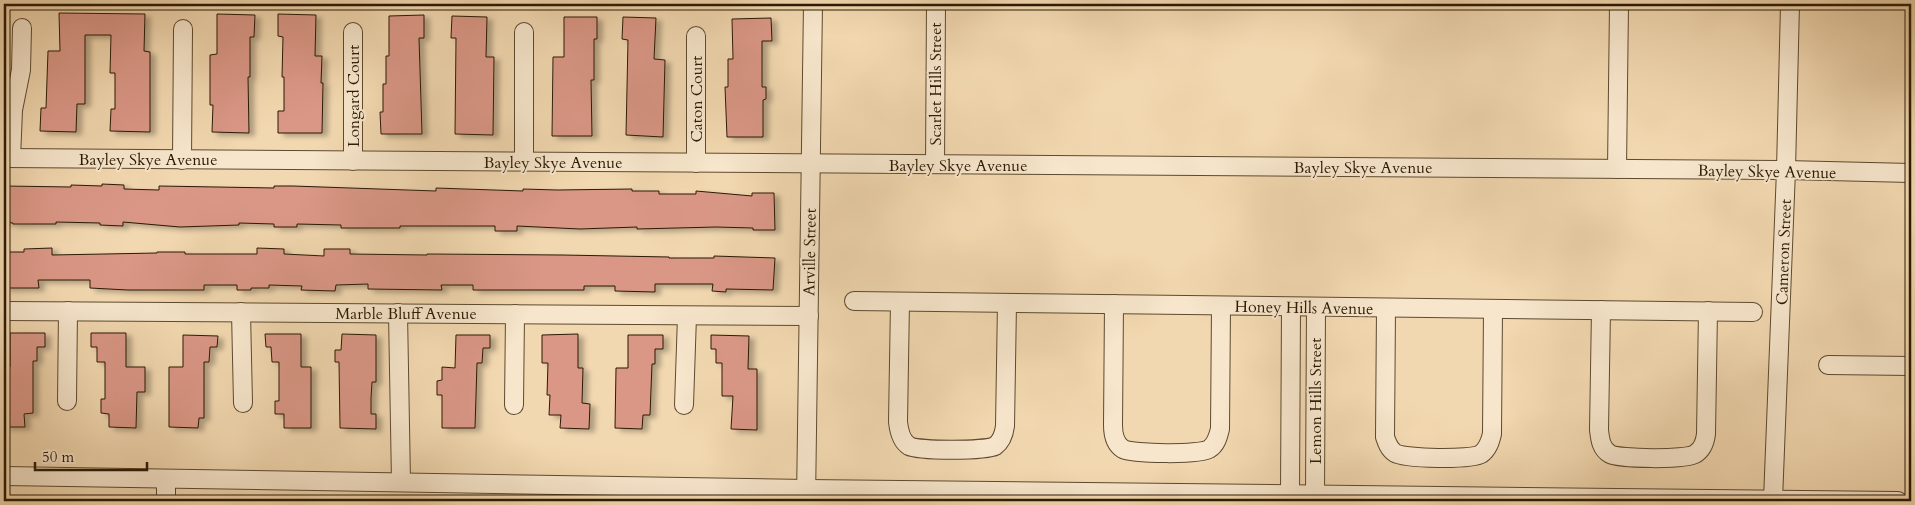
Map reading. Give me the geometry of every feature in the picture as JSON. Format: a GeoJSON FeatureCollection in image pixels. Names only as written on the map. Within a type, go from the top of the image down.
{"type":"FeatureCollection","features":[{"type":"Feature","properties":{"kind":"street","name":"Arville Street"},"geometry":{"type":"LineString","coordinates":[[806,495],[813,4]]}},
{"type":"Feature","properties":{"kind":"street","name":"Scarlet Hills Street"},"geometry":{"type":"LineString","coordinates":[[935,164],[936,4]]}},
{"type":"Feature","properties":{"kind":"street"},"geometry":{"type":"LineString","coordinates":[[1617,169],[1619,4]]}},
{"type":"Feature","properties":{"kind":"street","name":"Cameron Street"},"geometry":{"type":"LineString","coordinates":[[1773,500],[1786,170],[1790,4]]}},
{"type":"Feature","properties":{"kind":"street"},"geometry":{"type":"LineString","coordinates":[[7,158],[13,110],[21,70],[22,28]]}},
{"type":"Feature","properties":{"kind":"street"},"geometry":{"type":"LineString","coordinates":[[182,160],[183,29]]}},
{"type":"Feature","properties":{"kind":"street","name":"Longard Court"},"geometry":{"type":"LineString","coordinates":[[353,32],[353,161]]}},
{"type":"Feature","properties":{"kind":"street"},"geometry":{"type":"LineString","coordinates":[[524,32],[524,162]]}},
{"type":"Feature","properties":{"kind":"street","name":"Caton Court"},"geometry":{"type":"LineString","coordinates":[[696,36],[696,163]]}},
{"type":"Feature","properties":{"kind":"street","name":"Bayley Skye Avenue"},"geometry":{"type":"LineString","coordinates":[[7,158],[1786,170],[1911,174]]}},
{"type":"Feature","properties":{"kind":"street","name":"Honey Hills Avenue"},"geometry":{"type":"LineString","coordinates":[[854,301],[1753,312]]}},
{"type":"Feature","properties":{"kind":"street"},"geometry":{"type":"LineString","coordinates":[[900,302],[898,422],[904,441],[909,446],[922,449],[982,450],[998,443],[1004,433],[1007,303]]}},
{"type":"Feature","properties":{"kind":"street"},"geometry":{"type":"LineString","coordinates":[[1114,304],[1113,425],[1115,439],[1123,449],[1136,452],[1204,452],[1212,446],[1218,437],[1220,429],[1221,306]]}},
{"type":"Feature","properties":{"kind":"street","name":"Lemon Hills Street"},"geometry":{"type":"LineString","coordinates":[[1290,494],[1291,307]]}},
{"type":"Feature","properties":{"kind":"street","name":"Lemon Hills Street"},"geometry":{"type":"LineString","coordinates":[[1315,494],[1316,307]]}},
{"type":"Feature","properties":{"kind":"street"},"geometry":{"type":"LineString","coordinates":[[1386,308],[1385,430],[1390,449],[1395,453],[1408,456],[1469,457],[1476,456],[1484,450],[1492,434],[1493,309]]}},
{"type":"Feature","properties":{"kind":"street","name":"Marble Bluff Avenue"},"geometry":{"type":"LineString","coordinates":[[4,310],[808,316]]}},
{"type":"Feature","properties":{"kind":"street"},"geometry":{"type":"LineString","coordinates":[[1601,310],[1599,430],[1601,444],[1610,454],[1622,457],[1683,458],[1690,457],[1699,452],[1705,442],[1708,311]]}},
{"type":"Feature","properties":{"kind":"street"},"geometry":{"type":"LineString","coordinates":[[67,401],[68,311]]}},
{"type":"Feature","properties":{"kind":"street"},"geometry":{"type":"LineString","coordinates":[[241,312],[243,403]]}},
{"type":"Feature","properties":{"kind":"street"},"geometry":{"type":"LineString","coordinates":[[398,313],[401,482]]}},
{"type":"Feature","properties":{"kind":"street"},"geometry":{"type":"LineString","coordinates":[[514,405],[515,314]]}},
{"type":"Feature","properties":{"kind":"street"},"geometry":{"type":"LineString","coordinates":[[684,405],[686,316]]}},
{"type":"Feature","properties":{"kind":"street"},"geometry":{"type":"LineString","coordinates":[[1828,365],[1911,366]]}},
{"type":"Feature","properties":{"kind":"street"},"geometry":{"type":"LineString","coordinates":[[4,476],[401,482],[806,495],[1315,494],[1898,501]]}},
{"type":"Feature","properties":{"kind":"street"},"geometry":{"type":"LineString","coordinates":[[166,479],[166,501]]}},
{"type":"Feature","properties":{"kind":"building"},"geometry":{"type":"Polygon","coordinates":[[[59,13],[145,14],[144,51],[150,52],[150,132],[110,131],[111,109],[115,109],[115,73],[110,73],[111,35],[85,35],[85,104],[77,104],[76,132],[40,131],[41,108],[46,108],[48,51],[60,51],[59,13]]]}},
{"type":"Feature","properties":{"kind":"building"},"geometry":{"type":"Polygon","coordinates":[[[217,14],[255,15],[254,37],[250,37],[250,77],[248,77],[249,133],[212,132],[213,105],[210,105],[210,55],[217,54],[217,14]]]}},
{"type":"Feature","properties":{"kind":"building"},"geometry":{"type":"Polygon","coordinates":[[[278,14],[316,15],[315,56],[322,56],[322,133],[278,133],[278,111],[284,111],[284,77],[282,77],[283,37],[278,36],[278,14]]]}},
{"type":"Feature","properties":{"kind":"building"},"geometry":{"type":"Polygon","coordinates":[[[424,15],[424,38],[419,38],[422,134],[381,134],[380,112],[383,112],[383,84],[386,84],[386,56],[389,56],[389,16],[424,15]]]}},
{"type":"Feature","properties":{"kind":"building"},"geometry":{"type":"Polygon","coordinates":[[[452,16],[487,17],[486,57],[494,57],[493,135],[455,134],[456,38],[451,38],[452,16]]]}},
{"type":"Feature","properties":{"kind":"building"},"geometry":{"type":"Polygon","coordinates":[[[564,17],[597,17],[597,39],[594,39],[594,80],[591,80],[592,136],[552,136],[553,57],[564,57],[564,17]]]}},
{"type":"Feature","properties":{"kind":"building"},"geometry":{"type":"Polygon","coordinates":[[[623,17],[656,18],[654,59],[665,60],[663,137],[626,135],[628,40],[622,39],[623,17]]]}},
{"type":"Feature","properties":{"kind":"building"},"geometry":{"type":"Polygon","coordinates":[[[771,18],[772,41],[762,41],[762,87],[766,87],[766,99],[763,100],[763,137],[727,137],[725,87],[728,87],[728,59],[733,59],[732,19],[771,18]]]}},
{"type":"Feature","properties":{"kind":"building"},"geometry":{"type":"Polygon","coordinates":[[[102,184],[124,185],[124,189],[159,190],[159,186],[274,188],[274,186],[293,186],[436,191],[436,188],[523,191],[523,189],[632,189],[632,191],[659,191],[659,194],[696,194],[696,191],[752,196],[752,193],[774,193],[775,230],[716,227],[580,229],[517,226],[517,231],[495,231],[495,226],[341,228],[341,225],[297,224],[297,227],[274,227],[274,224],[239,223],[239,225],[180,227],[123,222],[123,226],[100,225],[100,223],[56,222],[56,224],[13,224],[4,222],[4,186],[71,187],[71,185],[102,186],[102,184]]]}},
{"type":"Feature","properties":{"kind":"building"},"geometry":{"type":"Polygon","coordinates":[[[52,248],[52,255],[157,252],[257,254],[257,248],[284,249],[284,254],[324,256],[324,249],[350,249],[350,254],[775,258],[773,290],[726,289],[726,292],[712,291],[713,284],[655,284],[655,292],[615,291],[615,286],[584,286],[584,290],[473,290],[473,285],[441,285],[442,290],[368,289],[368,284],[336,285],[335,291],[301,290],[302,286],[269,285],[269,288],[251,288],[251,290],[237,290],[237,285],[204,285],[204,290],[128,290],[90,288],[90,280],[38,280],[39,288],[4,288],[4,252],[24,252],[24,249],[52,248]]]}},
{"type":"Feature","properties":{"kind":"building"},"geometry":{"type":"Polygon","coordinates":[[[10,333],[45,333],[45,347],[37,347],[37,361],[33,361],[33,413],[24,414],[25,427],[4,427],[4,367],[10,367],[10,333]]]}},
{"type":"Feature","properties":{"kind":"building"},"geometry":{"type":"Polygon","coordinates":[[[91,333],[126,333],[126,367],[145,367],[145,392],[137,392],[136,428],[109,427],[109,414],[101,413],[101,399],[105,399],[105,362],[97,362],[97,347],[91,347],[91,333]]]}},
{"type":"Feature","properties":{"kind":"building"},"geometry":{"type":"Polygon","coordinates":[[[265,334],[301,334],[301,367],[311,367],[311,428],[284,428],[284,414],[275,414],[275,401],[279,401],[279,362],[272,362],[271,347],[266,347],[265,334]]]}},
{"type":"Feature","properties":{"kind":"building"},"geometry":{"type":"Polygon","coordinates":[[[342,334],[376,335],[376,382],[372,382],[371,414],[376,414],[376,429],[340,428],[339,362],[335,362],[335,350],[341,350],[342,334]]]}},
{"type":"Feature","properties":{"kind":"building"},"geometry":{"type":"Polygon","coordinates":[[[578,334],[578,368],[583,368],[582,403],[590,404],[589,429],[560,428],[561,415],[549,415],[550,395],[547,395],[548,363],[542,363],[542,335],[578,334]]]}},
{"type":"Feature","properties":{"kind":"building"},"geometry":{"type":"Polygon","coordinates":[[[183,335],[218,336],[217,347],[210,347],[209,362],[204,362],[204,418],[199,418],[198,428],[169,427],[169,367],[183,367],[183,335]]]}},
{"type":"Feature","properties":{"kind":"building"},"geometry":{"type":"Polygon","coordinates":[[[456,335],[490,335],[490,348],[483,348],[482,363],[477,363],[475,428],[442,428],[442,395],[437,395],[437,381],[442,380],[442,367],[455,368],[456,335]]]}},
{"type":"Feature","properties":{"kind":"building"},"geometry":{"type":"Polygon","coordinates":[[[628,335],[663,335],[663,349],[655,349],[655,364],[652,364],[650,415],[643,415],[642,429],[615,428],[616,368],[628,368],[628,335]]]}},
{"type":"Feature","properties":{"kind":"building"},"geometry":{"type":"Polygon","coordinates":[[[711,335],[749,336],[748,369],[757,369],[757,430],[731,429],[733,396],[722,396],[722,363],[716,363],[716,349],[711,349],[711,335]]]}}]}
